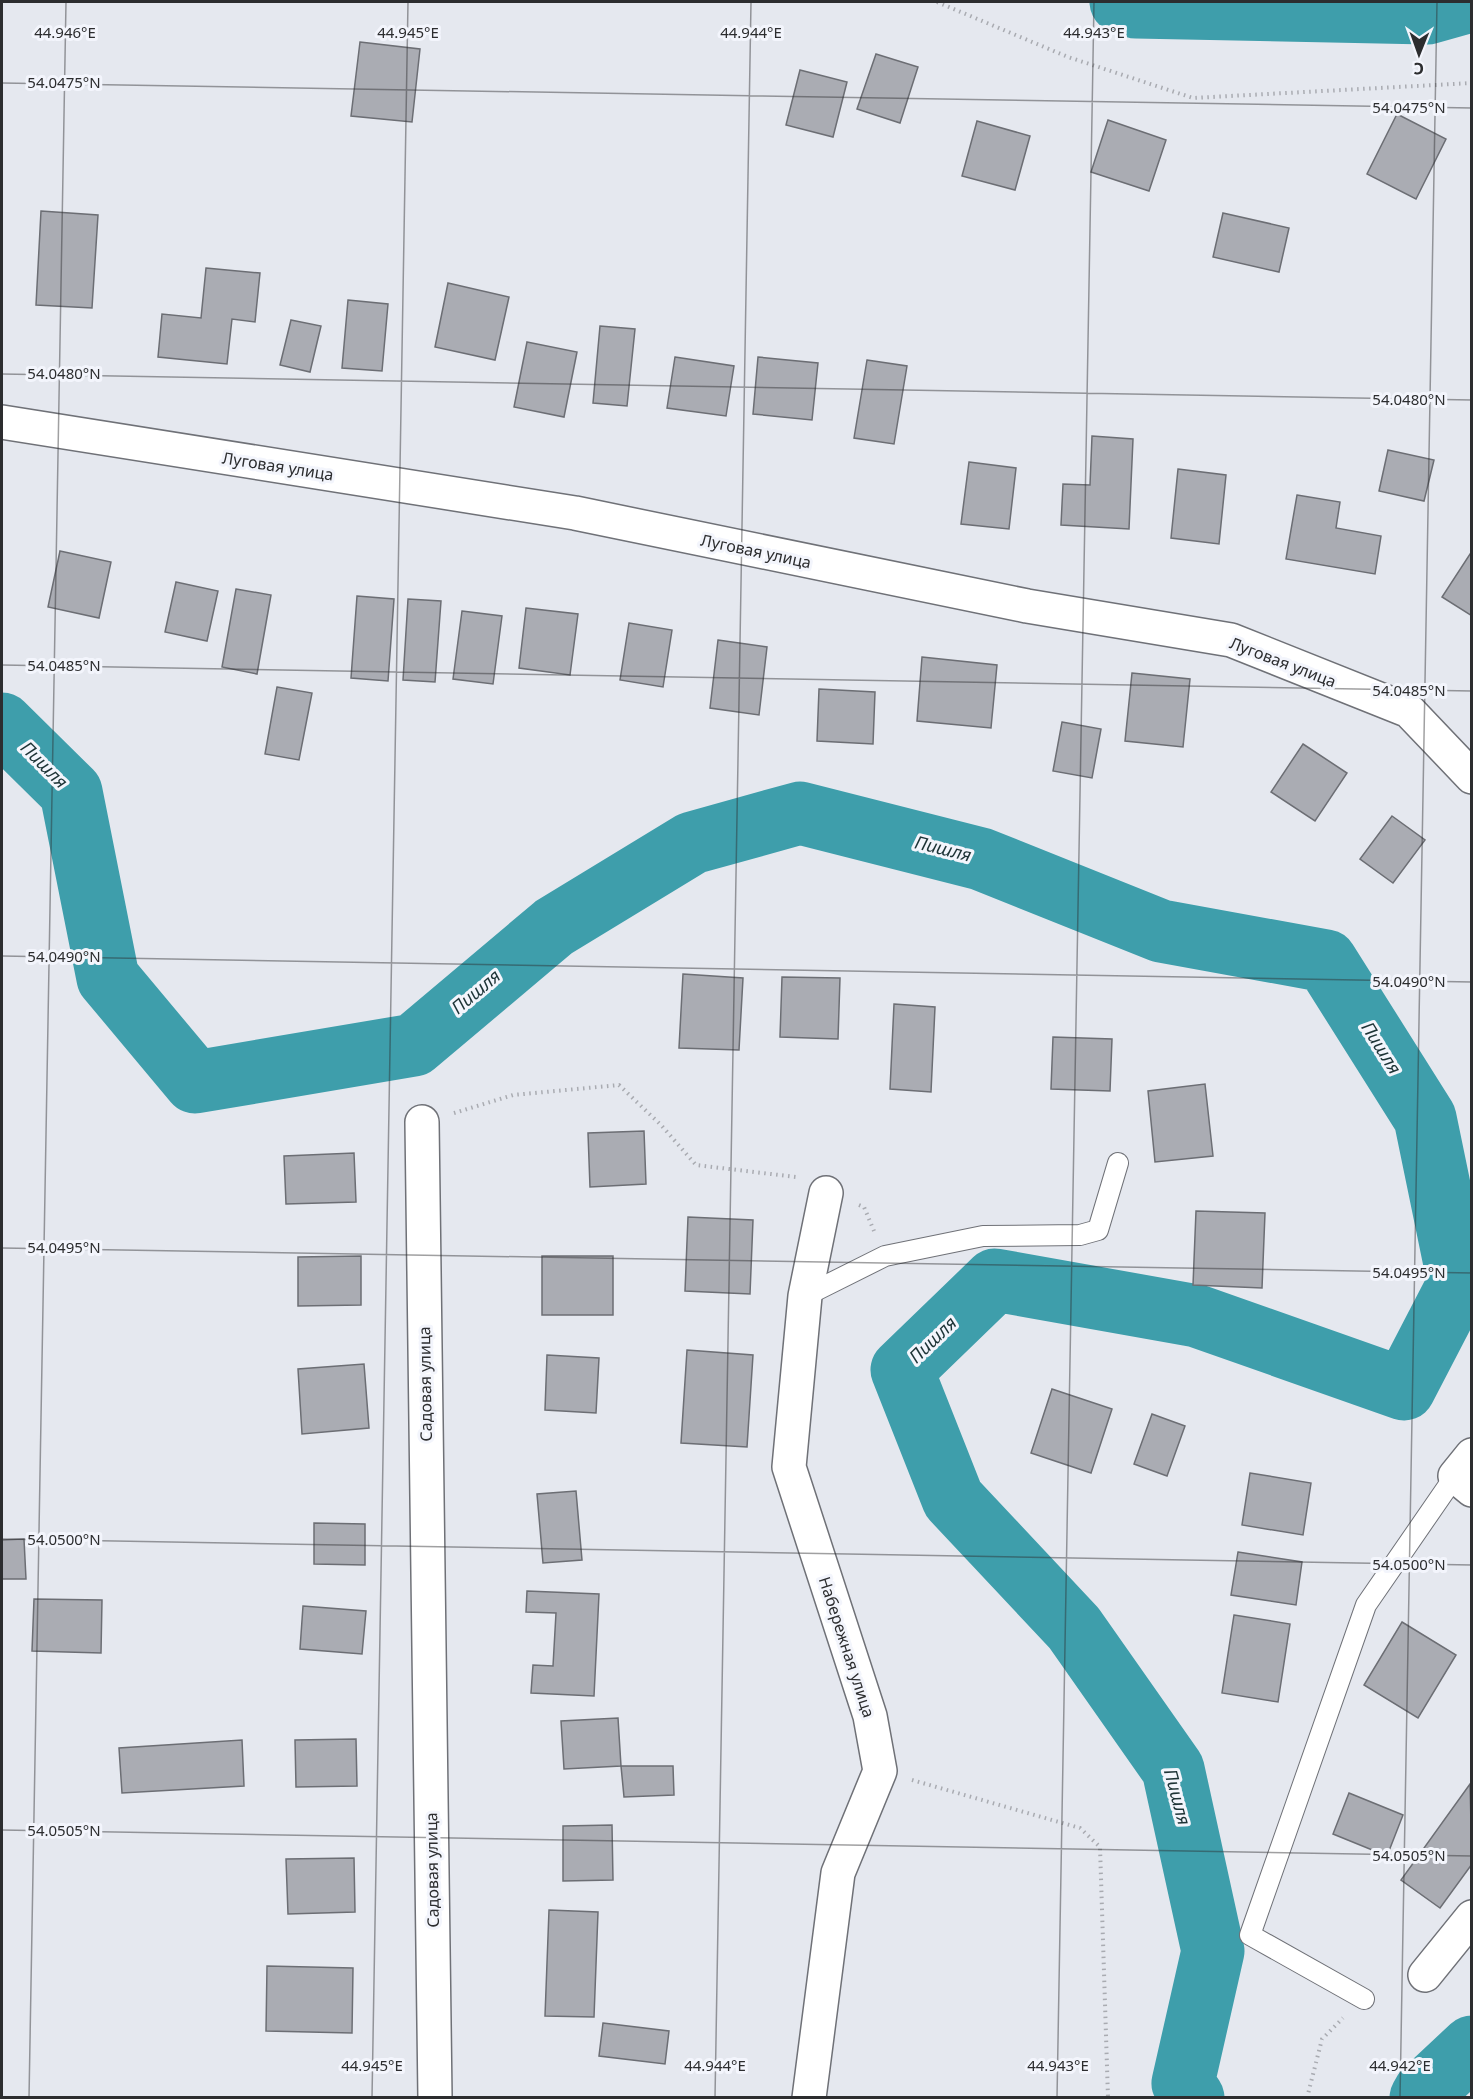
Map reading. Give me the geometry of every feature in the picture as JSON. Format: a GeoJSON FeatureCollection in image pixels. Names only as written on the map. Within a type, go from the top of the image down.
{"type":"FeatureCollection","features":[{"type":"Feature","properties":{"kind":"street","name":"Луговая улица"},"geometry":{"type":"LineString","coordinates":[[2,422],[575,513],[1027,606],[1231,640],[1409,711],[1472,777]]}},
{"type":"Feature","properties":{"kind":"street","name":"Садовая улица"},"geometry":{"type":"LineString","coordinates":[[422,1122],[435,2097]]}},
{"type":"Feature","properties":{"kind":"street","name":"Набережная улица"},"geometry":{"type":"LineString","coordinates":[[826,1193],[805,1296],[789,1467],[870,1716],[880,1771]]}},
{"type":"Feature","properties":{"kind":"street"},"geometry":{"type":"LineString","coordinates":[[809,2097],[838,1873],[880,1771]]}},
{"type":"Feature","properties":{"kind":"street"},"geometry":{"type":"LineString","coordinates":[[1425,1975],[1472,1917]]}},
{"type":"Feature","properties":{"kind":"lane"},"geometry":{"type":"LineString","coordinates":[[805,1296],[885,1256],[983,1236],[1080,1235],[1098,1230],[1118,1163]]}},
{"type":"Feature","properties":{"kind":"lane"},"geometry":{"type":"LineString","coordinates":[[1364,1999],[1250,1935],[1366,1605],[1466,1474]]}},
{"type":"Feature","properties":{"kind":"path"},"geometry":{"type":"LineString","coordinates":[[937,2],[1068,57],[1193,98],[1472,83]]}},
{"type":"Feature","properties":{"kind":"path"},"geometry":{"type":"LineString","coordinates":[[422,1122],[513,1095],[619,1085],[661,1125],[696,1165],[819,1179],[826,1193],[864,1207],[885,1256]]}},
{"type":"Feature","properties":{"kind":"path"},"geometry":{"type":"LineString","coordinates":[[880,1771],[1080,1828],[1101,1847],[1108,2097]]}},
{"type":"Feature","properties":{"kind":"building"},"geometry":{"type":"Polygon","coordinates":[[[360,42],[420,49],[412,122],[351,116],[360,42]]]}},
{"type":"Feature","properties":{"kind":"building"},"geometry":{"type":"Polygon","coordinates":[[[876,54],[918,67],[900,123],[857,109],[876,54]]]}},
{"type":"Feature","properties":{"kind":"building"},"geometry":{"type":"Polygon","coordinates":[[[800,70],[847,82],[833,137],[786,125],[800,70]]]}},
{"type":"Feature","properties":{"kind":"building"},"geometry":{"type":"Polygon","coordinates":[[[1397,114],[1446,139],[1416,199],[1367,174],[1397,114]]]}},
{"type":"Feature","properties":{"kind":"building"},"geometry":{"type":"Polygon","coordinates":[[[1108,120],[1166,140],[1149,191],[1091,172],[1108,120]]]}},
{"type":"Feature","properties":{"kind":"building"},"geometry":{"type":"Polygon","coordinates":[[[977,121],[1030,136],[1015,190],[962,176],[977,121]]]}},
{"type":"Feature","properties":{"kind":"building"},"geometry":{"type":"Polygon","coordinates":[[[41,211],[98,215],[92,308],[36,305],[41,211]]]}},
{"type":"Feature","properties":{"kind":"building"},"geometry":{"type":"Polygon","coordinates":[[[1223,213],[1289,228],[1279,272],[1213,257],[1223,213]]]}},
{"type":"Feature","properties":{"kind":"building"},"geometry":{"type":"Polygon","coordinates":[[[206,268],[260,273],[255,322],[232,319],[227,364],[158,357],[162,314],[201,318],[206,268]]]}},
{"type":"Feature","properties":{"kind":"building"},"geometry":{"type":"Polygon","coordinates":[[[448,283],[509,297],[495,360],[435,347],[448,283]]]}},
{"type":"Feature","properties":{"kind":"building"},"geometry":{"type":"Polygon","coordinates":[[[348,300],[388,304],[382,371],[342,368],[348,300]]]}},
{"type":"Feature","properties":{"kind":"building"},"geometry":{"type":"Polygon","coordinates":[[[291,320],[321,326],[310,372],[280,365],[291,320]]]}},
{"type":"Feature","properties":{"kind":"building"},"geometry":{"type":"Polygon","coordinates":[[[600,326],[635,329],[627,406],[593,403],[600,326]]]}},
{"type":"Feature","properties":{"kind":"building"},"geometry":{"type":"Polygon","coordinates":[[[527,342],[577,352],[564,417],[514,407],[527,342]]]}},
{"type":"Feature","properties":{"kind":"building"},"geometry":{"type":"Polygon","coordinates":[[[675,357],[734,366],[726,416],[667,408],[675,357]]]}},
{"type":"Feature","properties":{"kind":"building"},"geometry":{"type":"Polygon","coordinates":[[[758,357],[818,363],[812,420],[753,414],[758,357]]]}},
{"type":"Feature","properties":{"kind":"building"},"geometry":{"type":"Polygon","coordinates":[[[867,360],[907,366],[894,444],[854,438],[867,360]]]}},
{"type":"Feature","properties":{"kind":"building"},"geometry":{"type":"Polygon","coordinates":[[[1092,436],[1133,439],[1129,529],[1061,525],[1063,484],[1090,485],[1092,436]]]}},
{"type":"Feature","properties":{"kind":"building"},"geometry":{"type":"Polygon","coordinates":[[[1388,450],[1434,460],[1424,501],[1379,491],[1388,450]]]}},
{"type":"Feature","properties":{"kind":"building"},"geometry":{"type":"Polygon","coordinates":[[[969,462],[1016,468],[1009,529],[961,524],[969,462]]]}},
{"type":"Feature","properties":{"kind":"building"},"geometry":{"type":"Polygon","coordinates":[[[1178,469],[1226,475],[1219,544],[1171,538],[1178,469]]]}},
{"type":"Feature","properties":{"kind":"building"},"geometry":{"type":"Polygon","coordinates":[[[1297,495],[1340,502],[1336,528],[1381,536],[1375,574],[1286,559],[1297,495]]]}},
{"type":"Feature","properties":{"kind":"building"},"geometry":{"type":"Polygon","coordinates":[[[60,551],[111,562],[99,618],[48,607],[60,551]]]}},
{"type":"Feature","properties":{"kind":"building"},"geometry":{"type":"Polygon","coordinates":[[[1472,551],[1472,616],[1442,597],[1472,551]]]}},
{"type":"Feature","properties":{"kind":"building"},"geometry":{"type":"Polygon","coordinates":[[[176,582],[218,591],[207,641],[165,632],[176,582]]]}},
{"type":"Feature","properties":{"kind":"building"},"geometry":{"type":"Polygon","coordinates":[[[236,589],[271,595],[257,674],[222,667],[236,589]]]}},
{"type":"Feature","properties":{"kind":"building"},"geometry":{"type":"Polygon","coordinates":[[[357,596],[394,599],[388,681],[351,678],[357,596]]]}},
{"type":"Feature","properties":{"kind":"building"},"geometry":{"type":"Polygon","coordinates":[[[408,599],[441,601],[435,682],[403,680],[408,599]]]}},
{"type":"Feature","properties":{"kind":"building"},"geometry":{"type":"Polygon","coordinates":[[[526,608],[578,614],[570,675],[519,668],[526,608]]]}},
{"type":"Feature","properties":{"kind":"building"},"geometry":{"type":"Polygon","coordinates":[[[462,611],[502,616],[493,684],[453,679],[462,611]]]}},
{"type":"Feature","properties":{"kind":"building"},"geometry":{"type":"Polygon","coordinates":[[[629,623],[672,630],[663,687],[620,680],[629,623]]]}},
{"type":"Feature","properties":{"kind":"building"},"geometry":{"type":"Polygon","coordinates":[[[718,640],[767,647],[759,715],[710,708],[718,640]]]}},
{"type":"Feature","properties":{"kind":"building"},"geometry":{"type":"Polygon","coordinates":[[[922,657],[997,665],[991,728],[917,721],[922,657]]]}},
{"type":"Feature","properties":{"kind":"building"},"geometry":{"type":"Polygon","coordinates":[[[1132,673],[1190,679],[1183,747],[1125,741],[1132,673]]]}},
{"type":"Feature","properties":{"kind":"building"},"geometry":{"type":"Polygon","coordinates":[[[277,687],[312,693],[299,760],[265,754],[277,687]]]}},
{"type":"Feature","properties":{"kind":"building"},"geometry":{"type":"Polygon","coordinates":[[[819,689],[875,692],[873,744],[817,741],[819,689]]]}},
{"type":"Feature","properties":{"kind":"building"},"geometry":{"type":"Polygon","coordinates":[[[1062,722],[1101,729],[1092,778],[1053,771],[1062,722]]]}},
{"type":"Feature","properties":{"kind":"building"},"geometry":{"type":"Polygon","coordinates":[[[1303,744],[1347,773],[1315,821],[1271,792],[1303,744]]]}},
{"type":"Feature","properties":{"kind":"building"},"geometry":{"type":"Polygon","coordinates":[[[1392,816],[1425,840],[1393,883],[1360,859],[1392,816]]]}},
{"type":"Feature","properties":{"kind":"building"},"geometry":{"type":"Polygon","coordinates":[[[683,974],[743,978],[739,1050],[679,1048],[683,974]]]}},
{"type":"Feature","properties":{"kind":"building"},"geometry":{"type":"Polygon","coordinates":[[[782,977],[840,978],[838,1039],[780,1037],[782,977]]]}},
{"type":"Feature","properties":{"kind":"building"},"geometry":{"type":"Polygon","coordinates":[[[894,1004],[935,1007],[931,1092],[890,1089],[894,1004]]]}},
{"type":"Feature","properties":{"kind":"building"},"geometry":{"type":"Polygon","coordinates":[[[1053,1037],[1112,1039],[1110,1091],[1051,1089],[1053,1037]]]}},
{"type":"Feature","properties":{"kind":"building"},"geometry":{"type":"Polygon","coordinates":[[[1205,1084],[1213,1156],[1155,1162],[1148,1091],[1205,1084]]]}},
{"type":"Feature","properties":{"kind":"building"},"geometry":{"type":"Polygon","coordinates":[[[644,1131],[646,1184],[590,1187],[588,1133],[644,1131]]]}},
{"type":"Feature","properties":{"kind":"building"},"geometry":{"type":"Polygon","coordinates":[[[354,1153],[356,1202],[286,1204],[284,1156],[354,1153]]]}},
{"type":"Feature","properties":{"kind":"building"},"geometry":{"type":"Polygon","coordinates":[[[1196,1211],[1265,1213],[1262,1288],[1193,1285],[1196,1211]]]}},
{"type":"Feature","properties":{"kind":"building"},"geometry":{"type":"Polygon","coordinates":[[[688,1217],[753,1220],[750,1294],[685,1291],[688,1217]]]}},
{"type":"Feature","properties":{"kind":"building"},"geometry":{"type":"Polygon","coordinates":[[[361,1256],[361,1305],[298,1306],[298,1257],[361,1256]]]}},
{"type":"Feature","properties":{"kind":"building"},"geometry":{"type":"Polygon","coordinates":[[[542,1256],[613,1256],[613,1315],[542,1315],[542,1256]]]}},
{"type":"Feature","properties":{"kind":"building"},"geometry":{"type":"Polygon","coordinates":[[[687,1350],[753,1355],[747,1447],[681,1443],[687,1350]]]}},
{"type":"Feature","properties":{"kind":"building"},"geometry":{"type":"Polygon","coordinates":[[[547,1355],[599,1358],[596,1413],[545,1410],[547,1355]]]}},
{"type":"Feature","properties":{"kind":"building"},"geometry":{"type":"Polygon","coordinates":[[[364,1364],[369,1428],[302,1434],[298,1369],[364,1364]]]}},
{"type":"Feature","properties":{"kind":"building"},"geometry":{"type":"Polygon","coordinates":[[[1052,1389],[1112,1409],[1091,1473],[1031,1453],[1052,1389]]]}},
{"type":"Feature","properties":{"kind":"building"},"geometry":{"type":"Polygon","coordinates":[[[1152,1414],[1185,1426],[1167,1476],[1134,1464],[1152,1414]]]}},
{"type":"Feature","properties":{"kind":"building"},"geometry":{"type":"Polygon","coordinates":[[[1250,1473],[1311,1483],[1303,1535],[1242,1525],[1250,1473]]]}},
{"type":"Feature","properties":{"kind":"building"},"geometry":{"type":"Polygon","coordinates":[[[576,1491],[582,1560],[543,1563],[537,1494],[576,1491]]]}},
{"type":"Feature","properties":{"kind":"building"},"geometry":{"type":"Polygon","coordinates":[[[314,1523],[365,1524],[365,1565],[314,1564],[314,1523]]]}},
{"type":"Feature","properties":{"kind":"building"},"geometry":{"type":"Polygon","coordinates":[[[24,1539],[26,1579],[2,1579],[2,1540],[24,1539]]]}},
{"type":"Feature","properties":{"kind":"building"},"geometry":{"type":"Polygon","coordinates":[[[1238,1552],[1302,1562],[1296,1605],[1231,1595],[1238,1552]]]}},
{"type":"Feature","properties":{"kind":"building"},"geometry":{"type":"Polygon","coordinates":[[[527,1591],[599,1594],[594,1696],[531,1693],[533,1665],[553,1666],[556,1613],[526,1612],[527,1591]]]}},
{"type":"Feature","properties":{"kind":"building"},"geometry":{"type":"Polygon","coordinates":[[[34,1599],[102,1600],[101,1653],[32,1651],[34,1599]]]}},
{"type":"Feature","properties":{"kind":"building"},"geometry":{"type":"Polygon","coordinates":[[[303,1606],[366,1611],[362,1654],[300,1649],[303,1606]]]}},
{"type":"Feature","properties":{"kind":"building"},"geometry":{"type":"Polygon","coordinates":[[[1234,1615],[1290,1624],[1278,1702],[1222,1693],[1234,1615]]]}},
{"type":"Feature","properties":{"kind":"building"},"geometry":{"type":"Polygon","coordinates":[[[1402,1622],[1456,1655],[1418,1718],[1364,1685],[1402,1622]]]}},
{"type":"Feature","properties":{"kind":"building"},"geometry":{"type":"Polygon","coordinates":[[[618,1718],[621,1766],[564,1769],[561,1721],[618,1718]]]}},
{"type":"Feature","properties":{"kind":"building"},"geometry":{"type":"Polygon","coordinates":[[[356,1739],[357,1786],[296,1787],[295,1740],[356,1739]]]}},
{"type":"Feature","properties":{"kind":"building"},"geometry":{"type":"Polygon","coordinates":[[[242,1740],[244,1786],[122,1793],[119,1748],[242,1740]]]}},
{"type":"Feature","properties":{"kind":"building"},"geometry":{"type":"Polygon","coordinates":[[[621,1766],[673,1766],[674,1795],[624,1797],[621,1766]]]}},
{"type":"Feature","properties":{"kind":"building"},"geometry":{"type":"Polygon","coordinates":[[[1470,1784],[1472,1864],[1440,1908],[1401,1880],[1470,1784]]]}},
{"type":"Feature","properties":{"kind":"building"},"geometry":{"type":"Polygon","coordinates":[[[1349,1793],[1403,1815],[1387,1856],[1333,1834],[1349,1793]]]}},
{"type":"Feature","properties":{"kind":"building"},"geometry":{"type":"Polygon","coordinates":[[[612,1825],[613,1880],[563,1881],[563,1826],[612,1825]]]}},
{"type":"Feature","properties":{"kind":"building"},"geometry":{"type":"Polygon","coordinates":[[[354,1858],[355,1912],[288,1914],[286,1859],[354,1858]]]}},
{"type":"Feature","properties":{"kind":"building"},"geometry":{"type":"Polygon","coordinates":[[[549,1910],[598,1912],[594,2017],[545,2016],[549,1910]]]}},
{"type":"Feature","properties":{"kind":"building"},"geometry":{"type":"Polygon","coordinates":[[[267,1966],[353,1968],[352,2033],[266,2031],[267,1966]]]}},
{"type":"Feature","properties":{"kind":"building"},"geometry":{"type":"Polygon","coordinates":[[[603,2023],[669,2031],[665,2064],[599,2056],[603,2023]]]}},
{"type":"Feature","properties":{"kind":"waterway"},"geometry":{"type":"LineString","coordinates":[[1121,2],[1136,7],[1428,13],[1467,2]]}},
{"type":"Feature","properties":{"kind":"waterway","name":"Пишля"},"geometry":{"type":"LineString","coordinates":[[2,724],[71,792],[108,978],[195,1082],[414,1045],[554,927],[692,843],[800,813],[981,859],[1161,931],[1326,961],[1425,1118],[1459,1283],[1404,1389],[1197,1316],[995,1280],[902,1370],[953,1499],[1074,1628],[1173,1769],[1213,1951],[1183,2083],[1193,2098]]}},
{"type":"Feature","properties":{"kind":"waterway","name":"Пишля"},"geometry":{"type":"LineString","coordinates":[[1421,2098],[1425,2091],[1472,2047]]}}]}
